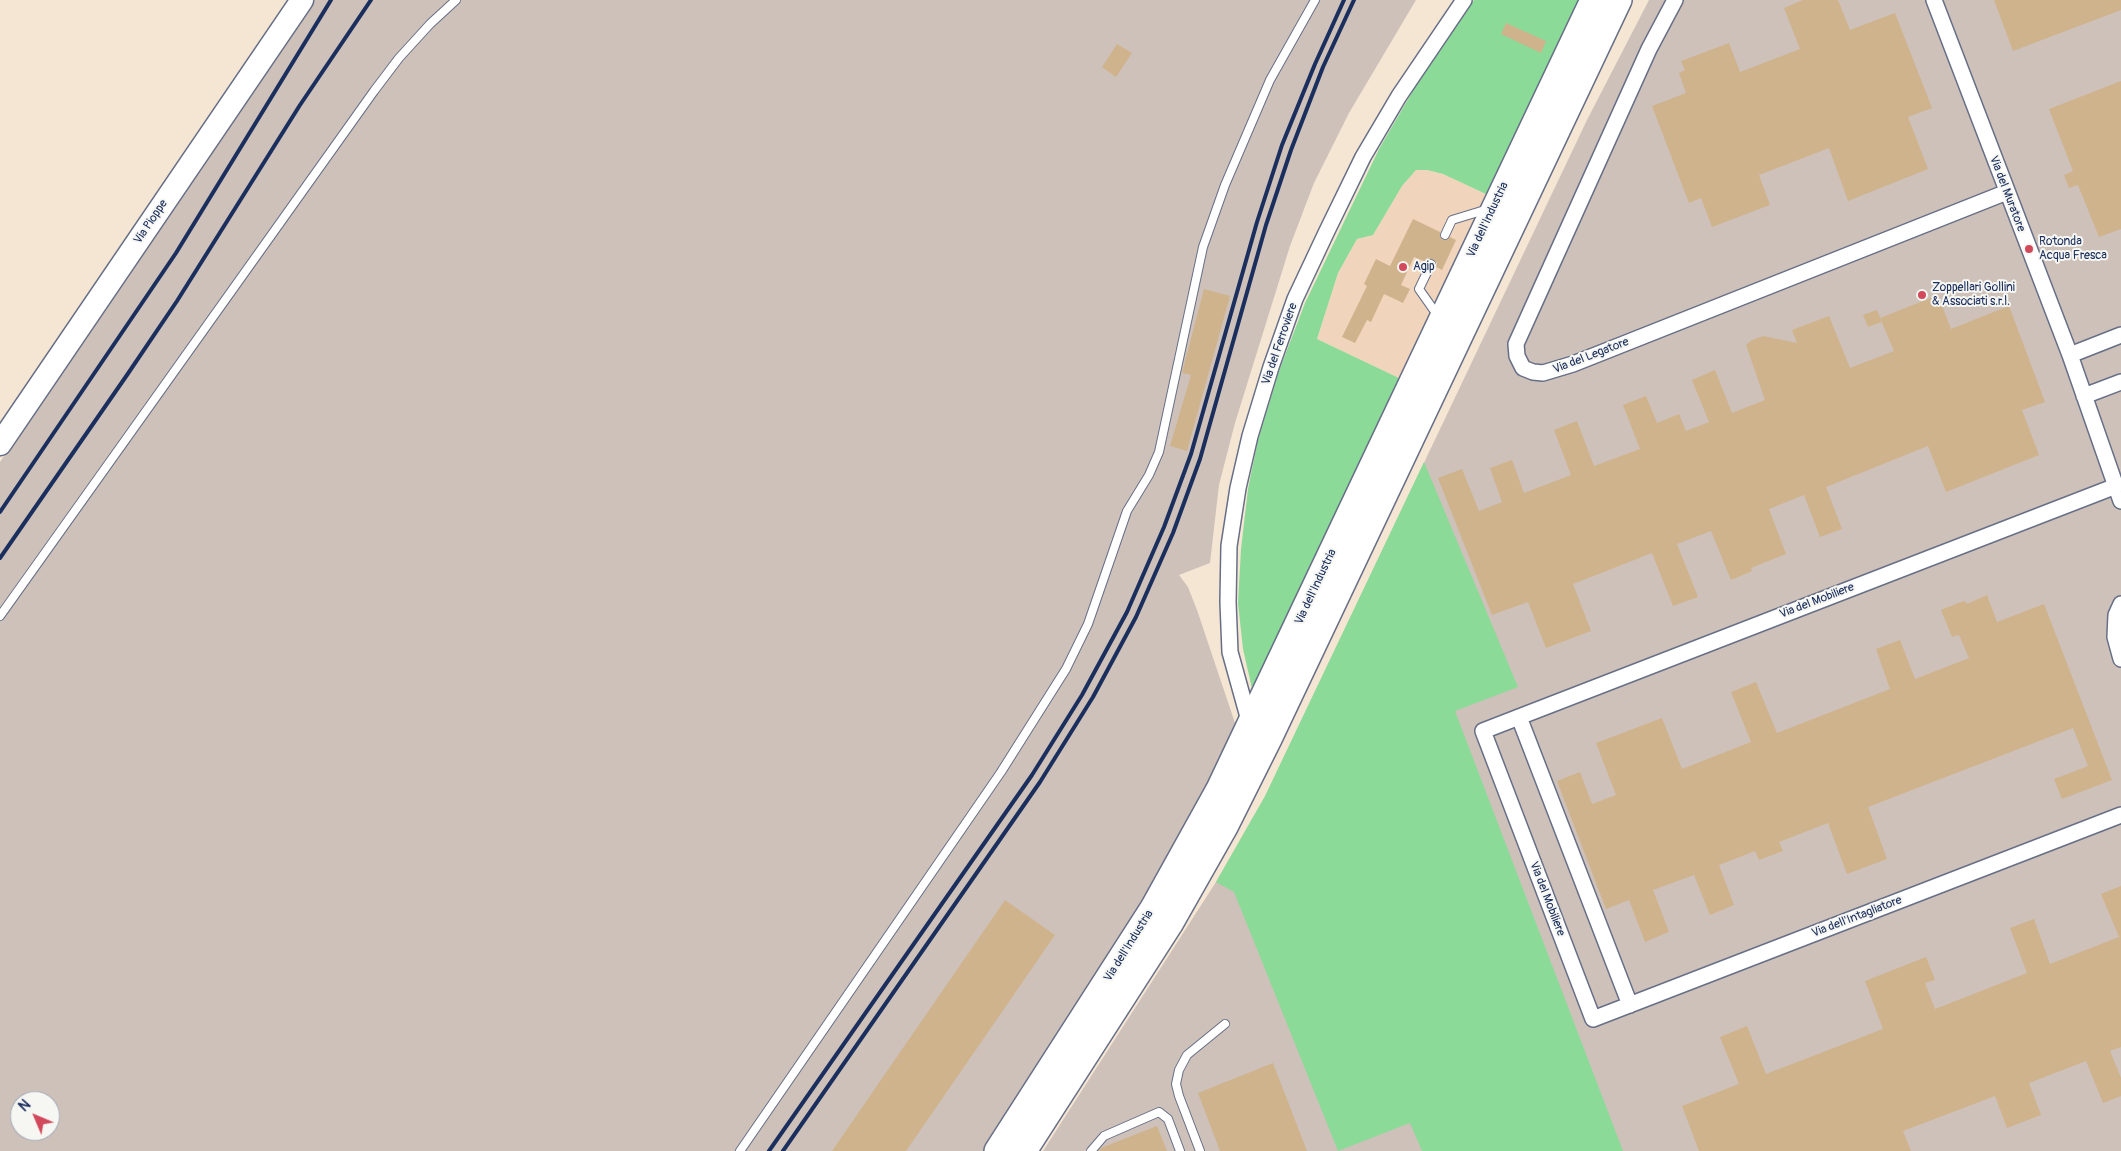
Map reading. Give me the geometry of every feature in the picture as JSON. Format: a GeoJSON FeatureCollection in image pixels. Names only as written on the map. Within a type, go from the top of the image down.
{"type":"FeatureCollection","features":[{"type":"Feature","properties":{"kind":"main road","name":"Via dell'Industria"},"geometry":{"type":"LineString","coordinates":[[997,1151],[1153,908],[1219,789],[1592,0]]}},
{"type":"Feature","properties":{"kind":"main road","name":"Via dell'Industria"},"geometry":{"type":"LineString","coordinates":[[1024,1151],[1170,924],[1226,824],[1274,730],[1619,0]]}},
{"type":"Feature","properties":{"kind":"street","name":"Via Pioppe"},"geometry":{"type":"LineString","coordinates":[[0,444],[302,0]]}},
{"type":"Feature","properties":{"kind":"street","name":"Via del Ferroviere"},"geometry":{"type":"LineString","coordinates":[[1250,726],[1230,652],[1228,602],[1230,546],[1238,488],[1255,419],[1295,300],[1363,158],[1399,96],[1464,0]]}},
{"type":"Feature","properties":{"kind":"street","name":"Via del Legatore"},"geometry":{"type":"LineString","coordinates":[[1675,0],[1649,49],[1516,344],[1517,356],[1523,368],[1532,372],[1543,373],[1573,364],[2007,192]]}},
{"type":"Feature","properties":{"kind":"street","name":"Via del Muratore"},"geometry":{"type":"LineString","coordinates":[[1934,0],[2070,355],[2121,501]]}},
{"type":"Feature","properties":{"kind":"street"},"geometry":{"type":"LineString","coordinates":[[2070,355],[2121,335]]}},
{"type":"Feature","properties":{"kind":"street"},"geometry":{"type":"LineString","coordinates":[[2084,396],[2121,382]]}},
{"type":"Feature","properties":{"kind":"street","name":"Via del Mobiliere"},"geometry":{"type":"LineString","coordinates":[[1593,1019],[1483,731],[2116,486]]}},
{"type":"Feature","properties":{"kind":"street"},"geometry":{"type":"LineString","coordinates":[[2121,604],[2116,615],[2114,637],[2121,659]]}},
{"type":"Feature","properties":{"kind":"street"},"geometry":{"type":"LineString","coordinates":[[1519,717],[1630,1005]]}},
{"type":"Feature","properties":{"kind":"street","name":"Via dell'Intagliatore"},"geometry":{"type":"LineString","coordinates":[[1593,1019],[2121,815]]}},
{"type":"Feature","properties":{"kind":"lane"},"geometry":{"type":"LineString","coordinates":[[0,616],[374,91],[399,58],[430,24],[456,0]]}},
{"type":"Feature","properties":{"kind":"lane"},"geometry":{"type":"LineString","coordinates":[[740,1151],[1001,772],[1066,669],[1088,624],[1127,511],[1149,475],[1159,452],[1188,310],[1203,247],[1212,221],[1244,137],[1270,80],[1315,0]]}},
{"type":"Feature","properties":{"kind":"lane"},"geometry":{"type":"LineString","coordinates":[[1445,235],[1452,220],[1495,206]]}},
{"type":"Feature","properties":{"kind":"lane"},"geometry":{"type":"LineString","coordinates":[[1430,264],[1418,290],[1441,321]]}},
{"type":"Feature","properties":{"kind":"lane"},"geometry":{"type":"LineString","coordinates":[[1200,1151],[1176,1084],[1178,1070],[1187,1055],[1224,1024]]}},
{"type":"Feature","properties":{"kind":"lane"},"geometry":{"type":"LineString","coordinates":[[1091,1151],[1104,1136],[1159,1112],[1168,1119],[1180,1151]]}},
{"type":"Feature","properties":{"kind":"shaded area"},"geometry":{"type":"Polygon","coordinates":[[[310,0],[1416,0],[1349,113],[1314,183],[1290,246],[1235,423],[1219,485],[1210,563],[1179,575],[1188,587],[1197,610],[1236,726],[1173,850],[1102,969],[985,1151],[0,1151],[0,462],[310,0]]]}},
{"type":"Feature","properties":{"kind":"shaded area"},"geometry":{"type":"Polygon","coordinates":[[[1649,0],[2121,0],[2121,1151],[1043,1151],[1216,882],[1265,797],[1587,120],[1649,0]]]}},
{"type":"Feature","properties":{"kind":"shaded area"},"geometry":{"type":"Polygon","coordinates":[[[1416,170],[1427,170],[1443,174],[1488,195],[1401,379],[1317,339],[1338,273],[1357,239],[1373,235],[1402,186],[1416,170]]]}},
{"type":"Feature","properties":{"kind":"green space"},"geometry":{"type":"Polygon","coordinates":[[[1474,0],[1581,0],[1488,195],[1443,174],[1427,170],[1416,170],[1402,186],[1373,235],[1357,239],[1338,273],[1317,339],[1401,379],[1253,693],[1243,649],[1238,603],[1241,549],[1248,489],[1258,440],[1279,371],[1305,303],[1379,149],[1414,89],[1474,0]]]}},
{"type":"Feature","properties":{"kind":"green space"},"geometry":{"type":"Polygon","coordinates":[[[1424,462],[1518,687],[1455,711],[1623,1151],[1422,1151],[1410,1123],[1338,1151],[1234,892],[1216,882],[1265,796],[1424,462]]]}},
{"type":"Feature","properties":{"kind":"building"},"geometry":{"type":"Polygon","coordinates":[[[1803,0],[1838,0],[1850,30],[1895,13],[1932,108],[1908,117],[1928,169],[1848,201],[1829,148],[1759,175],[1770,205],[1712,227],[1701,198],[1689,203],[1652,106],[1686,93],[1679,73],[1685,70],[1681,61],[1729,43],[1740,72],[1800,49],[1784,8],[1803,0]]]}},
{"type":"Feature","properties":{"kind":"building"},"geometry":{"type":"Polygon","coordinates":[[[1994,0],[2121,0],[2121,10],[2013,51],[1994,0]]]}},
{"type":"Feature","properties":{"kind":"building"},"geometry":{"type":"Polygon","coordinates":[[[1506,23],[1546,41],[1541,53],[1501,34],[1506,23]]]}},
{"type":"Feature","properties":{"kind":"building"},"geometry":{"type":"Polygon","coordinates":[[[1117,44],[1132,53],[1116,77],[1102,67],[1117,44]]]}},
{"type":"Feature","properties":{"kind":"building"},"geometry":{"type":"Polygon","coordinates":[[[2121,81],[2121,229],[2099,237],[2078,185],[2069,188],[2064,175],[2073,171],[2049,109],[2121,81]]]}},
{"type":"Feature","properties":{"kind":"building"},"geometry":{"type":"Polygon","coordinates":[[[1413,219],[1440,232],[1442,240],[1450,237],[1456,240],[1442,270],[1436,267],[1437,263],[1433,259],[1428,259],[1426,262],[1414,257],[1401,285],[1410,289],[1403,303],[1384,294],[1371,322],[1367,320],[1355,343],[1342,337],[1367,286],[1364,284],[1376,259],[1390,266],[1413,219]]]}},
{"type":"Feature","properties":{"kind":"building"},"geometry":{"type":"Polygon","coordinates":[[[1204,289],[1230,296],[1187,451],[1170,446],[1191,375],[1182,373],[1204,289]]]}},
{"type":"Feature","properties":{"kind":"building"},"geometry":{"type":"Polygon","coordinates":[[[1938,295],[1951,329],[2009,306],[2045,402],[2022,410],[2039,455],[1946,492],[1928,446],[1826,487],[1842,529],[1820,537],[1804,495],[1769,509],[1786,554],[1751,568],[1752,571],[1731,580],[1711,531],[1677,544],[1698,597],[1673,606],[1652,553],[1573,584],[1591,631],[1546,648],[1528,602],[1492,615],[1438,478],[1462,469],[1479,511],[1502,502],[1490,468],[1512,460],[1524,493],[1571,475],[1554,430],[1577,421],[1594,466],[1640,449],[1623,405],[1646,396],[1657,423],[1679,414],[1686,431],[1709,422],[1692,380],[1715,370],[1732,413],[1765,400],[1746,345],[1752,340],[1763,336],[1797,343],[1792,330],[1829,316],[1850,368],[1894,351],[1880,318],[1938,295]]]}},
{"type":"Feature","properties":{"kind":"building"},"geometry":{"type":"Polygon","coordinates":[[[1877,310],[1882,322],[1868,327],[1863,315],[1877,310]]]}},
{"type":"Feature","properties":{"kind":"building"},"geometry":{"type":"Polygon","coordinates":[[[1987,595],[1997,622],[2044,604],[2112,780],[2062,799],[2054,779],[2088,766],[2073,728],[1868,807],[1887,859],[1847,874],[1828,823],[1779,842],[1783,851],[1759,860],[1755,851],[1719,865],[1734,905],[1710,915],[1694,875],[1653,890],[1669,932],[1645,942],[1629,900],[1606,909],[1557,781],[1580,772],[1592,804],[1616,795],[1596,743],[1662,718],[1682,769],[1751,742],[1731,692],[1756,682],[1777,733],[1890,689],[1876,649],[1900,640],[1915,679],[1969,658],[1959,635],[1952,637],[1941,610],[1965,601],[1967,604],[1987,595]]]}},
{"type":"Feature","properties":{"kind":"building"},"geometry":{"type":"Polygon","coordinates":[[[2121,886],[2121,1047],[2110,1051],[2121,1078],[2121,1096],[2103,1103],[2086,1061],[2029,1083],[2041,1115],[2007,1128],[1995,1096],[1903,1131],[1911,1151],[1699,1151],[1682,1106],[1739,1084],[1720,1037],[1747,1026],[1766,1074],[1883,1029],[1865,981],[1926,957],[1935,980],[1925,983],[1935,1009],[2027,973],[2010,928],[2034,919],[2050,964],[2119,937],[2101,894],[2121,886]]]}},
{"type":"Feature","properties":{"kind":"building"},"geometry":{"type":"Polygon","coordinates":[[[1005,900],[1055,935],[906,1151],[832,1151],[1005,900]]]}},
{"type":"Feature","properties":{"kind":"building"},"geometry":{"type":"Polygon","coordinates":[[[1273,1063],[1307,1151],[1220,1151],[1198,1093],[1273,1063]]]}},
{"type":"Feature","properties":{"kind":"building"},"geometry":{"type":"Polygon","coordinates":[[[1157,1126],[1167,1151],[1098,1151],[1101,1148],[1157,1126]]]}},
{"type":"Feature","properties":{"kind":"railway"},"geometry":{"type":"LineString","coordinates":[[0,512],[176,253],[331,0]]}},
{"type":"Feature","properties":{"kind":"railway"},"geometry":{"type":"LineString","coordinates":[[0,558],[177,301],[300,105],[371,0]]}},
{"type":"Feature","properties":{"kind":"railway"},"geometry":{"type":"LineString","coordinates":[[769,1151],[1032,775],[1082,695],[1127,612],[1164,527],[1191,454],[1257,222],[1282,145],[1315,64],[1344,0]]}},
{"type":"Feature","properties":{"kind":"railway"},"geometry":{"type":"LineString","coordinates":[[783,1151],[1040,782],[1093,697],[1136,617],[1173,533],[1200,459],[1266,225],[1291,150],[1323,67],[1354,0]]}},
{"type":"Feature","properties":{"kind":"place","name":"Rotonda Acqua Fresca"},"geometry":{"type":"Point","coordinates":[2029,249]}},
{"type":"Feature","properties":{"kind":"place","name":"Agip"},"geometry":{"type":"Point","coordinates":[1403,267]}},
{"type":"Feature","properties":{"kind":"place","name":"Zoppellari Gollini & Associati s.r.l."},"geometry":{"type":"Point","coordinates":[1922,295]}}]}
